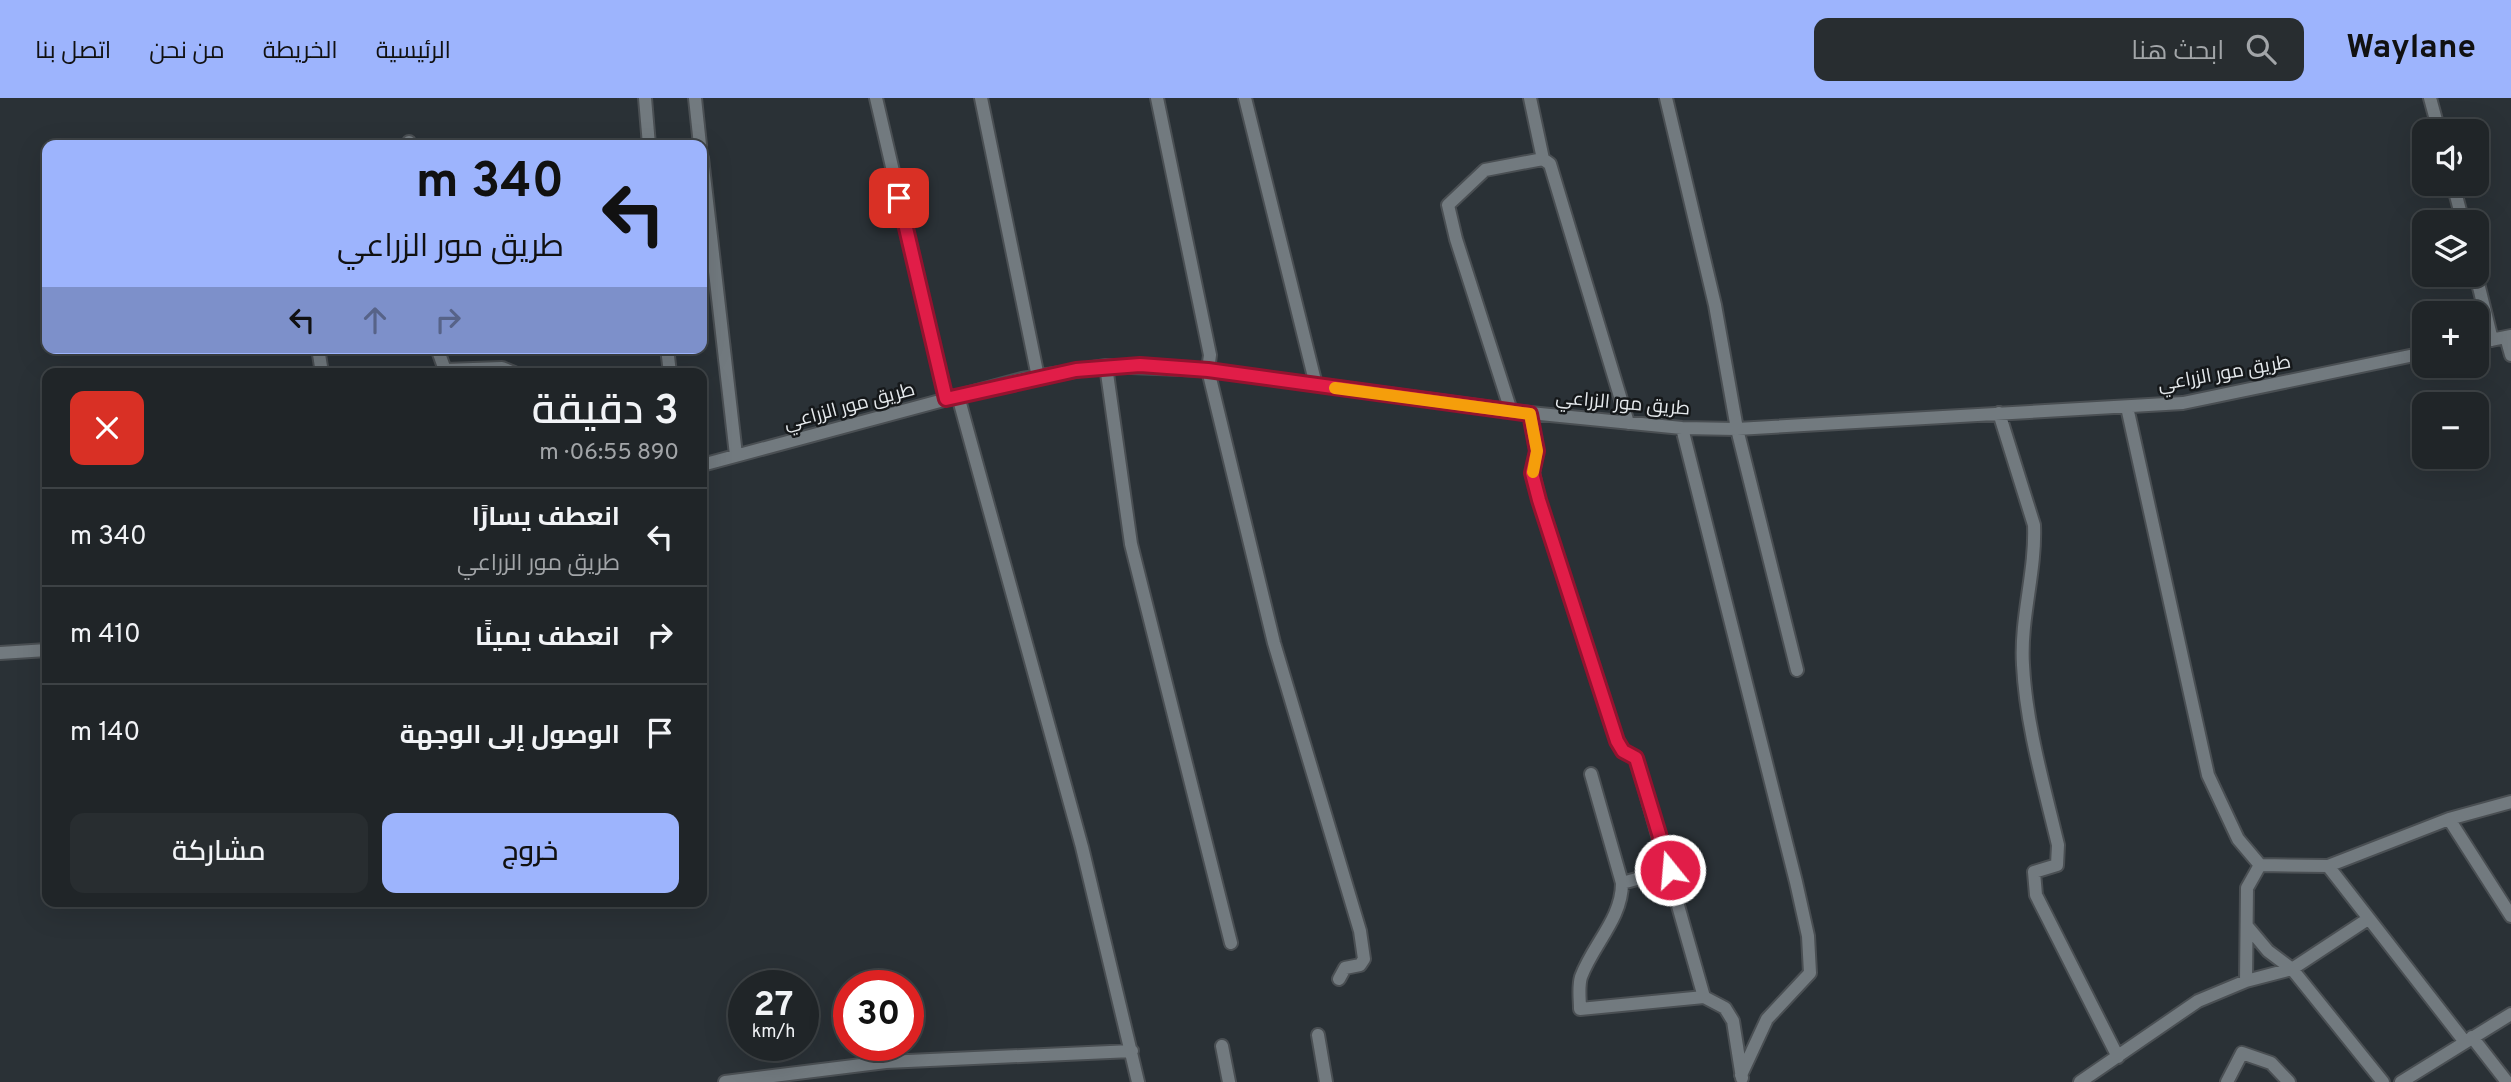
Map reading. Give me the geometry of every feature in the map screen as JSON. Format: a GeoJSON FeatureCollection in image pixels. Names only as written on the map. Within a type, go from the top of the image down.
{"type":"FeatureCollection","features":[{"type":"Feature","properties":{"kind":"street"},"geometry":{"type":"LineString","coordinates":[[645,98],[649,140]]}},
{"type":"Feature","properties":{"kind":"street"},"geometry":{"type":"LineString","coordinates":[[695,98],[699,140]]}},
{"type":"Feature","properties":{"kind":"street"},"geometry":{"type":"LineString","coordinates":[[876,98],[952,397],[1082,847],[1138,1082]]}},
{"type":"Feature","properties":{"kind":"street"},"geometry":{"type":"LineString","coordinates":[[981,98],[1038,377]]}},
{"type":"Feature","properties":{"kind":"street"},"geometry":{"type":"LineString","coordinates":[[1157,98],[1210,355],[1208,370],[1274,643],[1360,931],[1364,959],[1360,965],[1345,968],[1339,979]]}},
{"type":"Feature","properties":{"kind":"street"},"geometry":{"type":"LineString","coordinates":[[1245,98],[1316,385]]}},
{"type":"Feature","properties":{"kind":"street"},"geometry":{"type":"LineString","coordinates":[[1531,98],[1543,159],[1550,164],[1628,423]]}},
{"type":"Feature","properties":{"kind":"street"},"geometry":{"type":"LineString","coordinates":[[1666,98],[1715,305],[1737,429],[1797,670]]}},
{"type":"Feature","properties":{"kind":"street"},"geometry":{"type":"LineString","coordinates":[[2430,98],[2436,119]]}},
{"type":"Feature","properties":{"kind":"street"},"geometry":{"type":"LineString","coordinates":[[1511,411],[1455,239],[1448,205],[1485,170],[1543,159]]}},
{"type":"Feature","properties":{"kind":"street"},"geometry":{"type":"LineString","coordinates":[[707,202],[736,455]]}},
{"type":"Feature","properties":{"kind":"street"},"geometry":{"type":"LineString","coordinates":[[2479,287],[2492,340]]}},
{"type":"Feature","properties":{"kind":"street"},"geometry":{"type":"LineString","coordinates":[[2489,341],[2509,336],[2511,355]]}},
{"type":"Feature","properties":{"kind":"street","name":"طريق مور الزراعي"},"geometry":{"type":"LineString","coordinates":[[707,464],[952,397],[1038,377],[1106,366],[1208,370],[1530,414],[1682,428],[1737,429],[2183,403],[2412,356]]}},
{"type":"Feature","properties":{"kind":"street"},"geometry":{"type":"LineString","coordinates":[[1106,366],[1131,544],[1231,943]]}},
{"type":"Feature","properties":{"kind":"street"},"geometry":{"type":"LineString","coordinates":[[2127,407],[2208,775],[2238,839],[2260,865],[2328,866],[2449,819],[2511,802]]}},
{"type":"Feature","properties":{"kind":"street"},"geometry":{"type":"LineString","coordinates":[[1999,413],[2034,525],[2035,542],[2022,632],[2022,664],[2026,705],[2058,845],[2057,865],[2034,872],[2034,887],[2052,929],[2118,1058]]}},
{"type":"Feature","properties":{"kind":"street"},"geometry":{"type":"LineString","coordinates":[[1530,414],[1537,451],[1532,473],[1539,500],[1617,741],[1623,751],[1636,758],[1704,996]]}},
{"type":"Feature","properties":{"kind":"street"},"geometry":{"type":"LineString","coordinates":[[1682,428],[1796,882],[1811,957],[1810,973],[1767,1019],[1742,1078]]}},
{"type":"Feature","properties":{"kind":"street"},"geometry":{"type":"LineString","coordinates":[[0,653],[42,650]]}},
{"type":"Feature","properties":{"kind":"street"},"geometry":{"type":"LineString","coordinates":[[1591,774],[1622,883],[1622,893],[1612,922],[1582,976],[1580,1009],[1704,996],[1725,1008],[1733,1021],[1742,1078]]}},
{"type":"Feature","properties":{"kind":"street"},"geometry":{"type":"LineString","coordinates":[[2449,819],[2511,916]]}},
{"type":"Feature","properties":{"kind":"street"},"geometry":{"type":"LineString","coordinates":[[2246,981],[2247,888],[2260,865]]}},
{"type":"Feature","properties":{"kind":"street"},"geometry":{"type":"LineString","coordinates":[[2328,866],[2468,1040],[2507,1082]]}},
{"type":"Feature","properties":{"kind":"street"},"geometry":{"type":"LineString","coordinates":[[1622,883],[1670,870]]}},
{"type":"Feature","properties":{"kind":"street"},"geometry":{"type":"LineString","coordinates":[[2080,1082],[2118,1058],[2162,1023],[2198,1001],[2246,981],[2292,969],[2368,919]]}},
{"type":"Feature","properties":{"kind":"street"},"geometry":{"type":"LineString","coordinates":[[2247,926],[2269,951],[2292,969],[2383,1082]]}},
{"type":"Feature","properties":{"kind":"street"},"geometry":{"type":"LineString","coordinates":[[2401,1082],[2511,1014]]}},
{"type":"Feature","properties":{"kind":"street"},"geometry":{"type":"LineString","coordinates":[[1318,1035],[1326,1082]]}},
{"type":"Feature","properties":{"kind":"street"},"geometry":{"type":"LineString","coordinates":[[1222,1046],[1228,1082]]}},
{"type":"Feature","properties":{"kind":"street"},"geometry":{"type":"LineString","coordinates":[[725,1082],[886,1062],[1132,1051]]}},
{"type":"Feature","properties":{"kind":"street"},"geometry":{"type":"LineString","coordinates":[[2227,1082],[2242,1053],[2271,1063],[2289,1082]]}},
{"type":"Feature","properties":{"kind":"slow traffic"},"geometry":{"type":"LineString","coordinates":[[1335,388],[1530,414],[1537,451],[1533,472]]}},
{"type":"Feature","properties":{"kind":"route"},"geometry":{"type":"LineString","coordinates":[[899,198],[946,399],[1022,379],[1106,366],[1140,365],[1208,370],[1530,414],[1537,451],[1532,473],[1539,500],[1617,741],[1623,751],[1636,758],[1670,870]]}}]}
